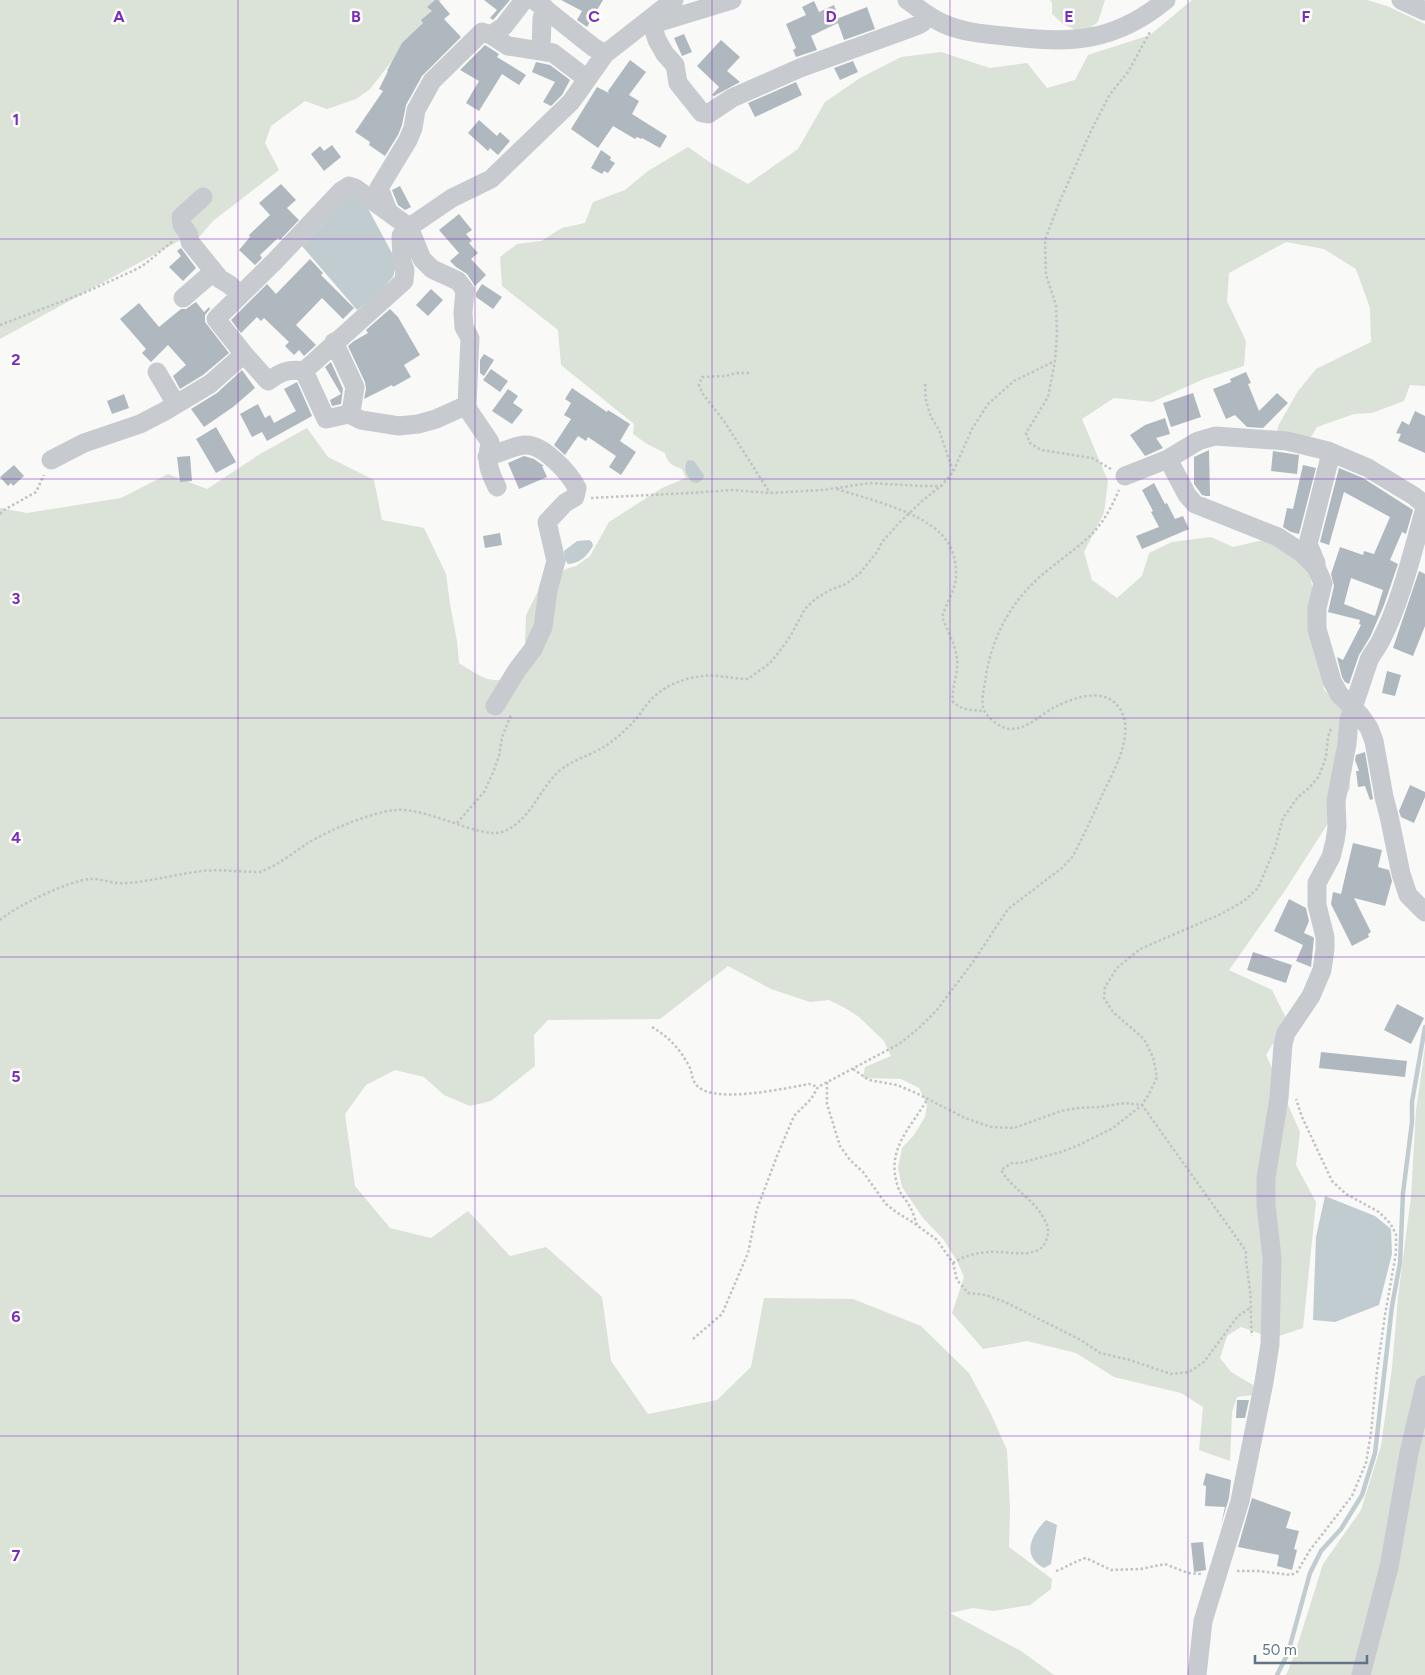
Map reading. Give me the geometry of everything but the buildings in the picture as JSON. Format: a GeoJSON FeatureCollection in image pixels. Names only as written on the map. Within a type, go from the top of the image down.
{"type":"FeatureCollection","features":[{"type":"Feature","properties":{"kind":"street"},"geometry":{"type":"LineString","coordinates":[[491,35],[504,26],[524,0]]}},
{"type":"Feature","properties":{"kind":"street"},"geometry":{"type":"LineString","coordinates":[[304,371],[404,281],[405,270],[402,262],[401,236],[409,227],[452,198],[490,179],[571,102],[605,54],[646,26],[674,0]]}},
{"type":"Feature","properties":{"kind":"street"},"geometry":{"type":"LineString","coordinates":[[646,26],[732,0]]}},
{"type":"Feature","properties":{"kind":"street"},"geometry":{"type":"LineString","coordinates":[[907,0],[943,24],[971,32],[1023,39],[1072,41],[1095,38],[1114,31],[1133,23],[1162,4]]}},
{"type":"Feature","properties":{"kind":"street"},"geometry":{"type":"LineString","coordinates":[[1401,0],[1425,11]]}},
{"type":"Feature","properties":{"kind":"street"},"geometry":{"type":"LineString","coordinates":[[540,4],[542,18],[540,51]]}},
{"type":"Feature","properties":{"kind":"street"},"geometry":{"type":"LineString","coordinates":[[540,4],[571,31],[605,54]]}},
{"type":"Feature","properties":{"kind":"street"},"geometry":{"type":"LineString","coordinates":[[646,26],[657,40],[664,54],[675,66],[678,83],[702,113],[708,114],[732,98],[800,68],[916,26],[922,23],[928,15]]}},
{"type":"Feature","properties":{"kind":"street"},"geometry":{"type":"LineString","coordinates":[[388,212],[379,188],[408,140],[413,128],[416,110],[432,81],[482,32],[491,35],[508,46],[553,53],[587,79]]}},
{"type":"Feature","properties":{"kind":"street"},"geometry":{"type":"LineString","coordinates":[[304,371],[295,369],[284,370],[268,380],[216,319],[275,261],[341,191],[349,186],[361,192],[409,227],[422,259],[432,269],[458,281],[465,290],[464,327],[470,338],[466,405],[490,442],[487,457],[488,470],[497,487]]}},
{"type":"Feature","properties":{"kind":"street"},"geometry":{"type":"LineString","coordinates":[[203,197],[182,217],[182,225],[189,235],[189,240],[213,272],[230,285],[240,296]]}},
{"type":"Feature","properties":{"kind":"street"},"geometry":{"type":"LineString","coordinates":[[183,298],[213,272]]}},
{"type":"Feature","properties":{"kind":"street"},"geometry":{"type":"LineString","coordinates":[[334,342],[355,387],[349,414]]}},
{"type":"Feature","properties":{"kind":"street"},"geometry":{"type":"LineString","coordinates":[[51,460],[84,443],[140,424],[210,384],[244,354]]}},
{"type":"Feature","properties":{"kind":"street"},"geometry":{"type":"LineString","coordinates":[[304,371],[326,419],[349,414],[361,420],[399,426],[418,424],[436,419],[466,405]]}},
{"type":"Feature","properties":{"kind":"street"},"geometry":{"type":"LineString","coordinates":[[156,372],[176,404]]}},
{"type":"Feature","properties":{"kind":"street"},"geometry":{"type":"LineString","coordinates":[[1125,476],[1168,459],[1198,441],[1215,436],[1287,441],[1331,452],[1368,468],[1414,496],[1425,507],[1399,594],[1380,642],[1369,660],[1352,714],[1336,801],[1337,827],[1331,857],[1317,883],[1317,905],[1325,937],[1322,970],[1310,996],[1286,1033],[1283,1044],[1279,1098],[1266,1178],[1266,1205],[1272,1258],[1270,1344],[1240,1501],[1203,1621],[1197,1675]]}},
{"type":"Feature","properties":{"kind":"street"},"geometry":{"type":"LineString","coordinates":[[487,457],[526,444],[536,447],[562,467],[578,488],[575,497],[565,503],[547,522],[556,561],[548,590],[544,621],[533,649],[516,670],[503,709]]}},
{"type":"Feature","properties":{"kind":"street"},"geometry":{"type":"LineString","coordinates":[[1316,567],[1316,560],[1308,544],[1331,452]]}},
{"type":"Feature","properties":{"kind":"street"},"geometry":{"type":"LineString","coordinates":[[1168,459],[1187,495],[1195,504],[1278,537],[1302,553],[1316,567],[1323,583],[1317,608],[1317,629],[1332,681],[1352,714],[1369,728],[1374,741],[1384,798],[1401,874],[1408,895],[1425,912]]}},
{"type":"Feature","properties":{"kind":"street"},"geometry":{"type":"LineString","coordinates":[[1362,1675],[1389,1566],[1409,1453],[1425,1385]]}},
{"type":"Feature","properties":{"kind":"path"},"geometry":{"type":"LineString","coordinates":[[693,1339],[722,1314],[748,1253],[757,1208],[794,1116],[818,1087],[899,1044],[936,1011],[973,962],[1008,909],[1062,868],[1073,856],[1116,766],[1123,745],[1125,721],[1120,709],[1105,696],[1090,695],[1054,707],[1026,725],[1011,729],[1000,726],[992,720],[984,710],[983,699],[988,667],[999,633],[1010,611],[1023,593],[1048,569],[1092,534],[1108,513],[1125,476],[1092,458],[1041,450],[1030,443],[1026,433],[1048,397],[1057,333],[1056,305],[1046,275],[1045,240],[1091,131],[1110,94],[1128,72],[1140,52],[1162,4]]}},
{"type":"Feature","properties":{"kind":"path"},"geometry":{"type":"LineString","coordinates":[[0,325],[84,293],[136,269],[174,240],[184,238],[189,240]]}},
{"type":"Feature","properties":{"kind":"path"},"geometry":{"type":"LineString","coordinates":[[0,920],[18,907],[34,899],[82,881],[100,879],[125,884],[203,871],[260,872],[308,843],[343,825],[382,812],[398,809],[436,816],[484,832],[500,833],[513,827],[525,816],[557,772],[604,747],[635,720],[654,697],[671,684],[705,675],[748,679],[770,662],[782,648],[805,609],[814,599],[846,584],[860,573],[877,552],[882,542],[899,523],[942,486],[953,472],[972,429],[988,404],[1014,381],[1054,361]]}},
{"type":"Feature","properties":{"kind":"path"},"geometry":{"type":"LineString","coordinates":[[749,373],[702,377],[699,385],[706,399],[724,421],[770,493]]}},
{"type":"Feature","properties":{"kind":"path"},"geometry":{"type":"LineString","coordinates":[[925,384],[926,401],[931,417],[939,430],[953,472]]}},
{"type":"Feature","properties":{"kind":"path"},"geometry":{"type":"LineString","coordinates":[[0,514],[36,492],[51,460]]}},
{"type":"Feature","properties":{"kind":"path"},"geometry":{"type":"LineString","coordinates":[[575,497],[732,490],[770,493],[834,489],[870,483],[942,486]]}},
{"type":"Feature","properties":{"kind":"path"},"geometry":{"type":"LineString","coordinates":[[834,489],[872,500],[909,514],[936,529],[943,536],[954,555],[956,578],[943,614],[943,619],[957,658],[957,669],[952,693],[953,702],[959,708],[965,710],[984,710]]}},
{"type":"Feature","properties":{"kind":"path"},"geometry":{"type":"LineString","coordinates":[[457,823],[484,792],[500,756],[503,709]]}},
{"type":"Feature","properties":{"kind":"path"},"geometry":{"type":"LineString","coordinates":[[953,1263],[962,1257],[996,1252],[1016,1254],[1036,1251],[1044,1246],[1049,1233],[1045,1220],[1036,1206],[1006,1178],[1002,1170],[1012,1163],[1020,1163],[1062,1152],[1113,1128],[1142,1105],[1157,1077],[1153,1058],[1144,1039],[1113,1012],[1104,998],[1105,987],[1116,968],[1140,949],[1221,914],[1244,901],[1258,888],[1275,848],[1283,818],[1298,796],[1310,787],[1319,776],[1326,757],[1331,728],[1352,714]]}},
{"type":"Feature","properties":{"kind":"path"},"geometry":{"type":"LineString","coordinates":[[652,1027],[666,1035],[680,1051],[691,1070],[695,1084],[705,1092],[748,1094],[809,1084],[818,1087]]}},
{"type":"Feature","properties":{"kind":"path"},"geometry":{"type":"LineString","coordinates":[[853,1069],[869,1080],[897,1085],[928,1098],[965,1118],[990,1127],[1014,1128],[1061,1110],[1126,1103],[1142,1105],[1246,1251],[1245,1264],[1249,1283],[1250,1322],[1253,1337]]}},
{"type":"Feature","properties":{"kind":"path"},"geometry":{"type":"LineString","coordinates":[[827,1082],[827,1104],[840,1146],[850,1160],[863,1172],[886,1204],[936,1240],[953,1263],[957,1280],[968,1293],[986,1295],[1005,1302],[1081,1340],[1100,1354],[1130,1360],[1171,1374],[1189,1372],[1204,1362],[1238,1316],[1250,1308]]}},
{"type":"Feature","properties":{"kind":"path"},"geometry":{"type":"LineString","coordinates":[[917,1226],[910,1206],[903,1199],[897,1185],[894,1158],[898,1144],[928,1098]]}},
{"type":"Feature","properties":{"kind":"path"},"geometry":{"type":"LineString","coordinates":[[1056,1571],[1067,1567],[1077,1560],[1086,1558],[1112,1570],[1141,1569],[1165,1564],[1188,1573],[1201,1574],[1220,1570],[1258,1570],[1291,1575],[1297,1572],[1310,1550],[1352,1496],[1366,1464],[1382,1334],[1396,1253],[1396,1234],[1390,1223],[1379,1212],[1346,1194],[1332,1181],[1302,1117],[1296,1099]]}},
{"type":"Feature","properties":{"kind":"shaded area"},"geometry":{"type":"Polygon","coordinates":[[[0,0],[441,0],[369,90],[356,99],[327,109],[305,101],[271,126],[265,143],[279,170],[213,221],[194,243],[186,237],[0,339],[0,0]]]}},
{"type":"Feature","properties":{"kind":"shaded area"},"geometry":{"type":"Polygon","coordinates":[[[1050,0],[1105,0],[1098,22],[1082,33],[1063,24],[1052,14],[1052,3],[1050,0]]]}},
{"type":"Feature","properties":{"kind":"shaded area"},"geometry":{"type":"Polygon","coordinates":[[[1192,0],[1367,0],[1387,6],[1425,24],[1425,386],[1410,385],[1404,401],[1372,413],[1354,414],[1317,427],[1311,437],[1300,438],[1277,434],[1278,426],[1298,391],[1316,369],[1371,342],[1370,308],[1356,269],[1324,249],[1286,242],[1229,273],[1227,301],[1246,341],[1244,366],[1204,379],[1152,402],[1114,398],[1082,419],[1108,481],[1104,513],[1084,552],[1092,580],[1117,598],[1142,576],[1149,553],[1172,542],[1211,537],[1233,547],[1263,540],[1307,556],[1314,598],[1324,690],[1351,714],[1350,789],[1286,889],[1229,970],[1272,990],[1287,1020],[1266,1055],[1300,1132],[1296,1165],[1316,1202],[1303,1328],[1273,1338],[1241,1327],[1227,1336],[1220,1358],[1231,1372],[1253,1385],[1253,1395],[1237,1397],[1232,1412],[1230,1461],[1199,1450],[1203,1407],[1181,1393],[1114,1377],[1076,1353],[1027,1341],[983,1349],[952,1313],[964,1277],[956,1259],[943,1239],[923,1218],[902,1187],[898,1168],[902,1148],[914,1135],[925,1117],[927,1104],[919,1088],[901,1079],[863,1078],[865,1067],[891,1056],[884,1041],[859,1017],[845,1008],[829,1000],[810,1002],[771,989],[728,966],[660,1019],[548,1020],[534,1035],[535,1066],[491,1101],[470,1106],[444,1095],[424,1077],[395,1070],[366,1085],[345,1114],[355,1186],[390,1228],[431,1238],[468,1211],[510,1256],[546,1247],[602,1297],[611,1361],[648,1414],[717,1400],[751,1367],[764,1298],[853,1299],[921,1326],[969,1373],[991,1414],[1007,1450],[1010,1509],[1009,1547],[1052,1579],[1051,1589],[1030,1605],[993,1611],[973,1608],[950,1613],[1021,1651],[1054,1675],[0,1675],[0,508],[27,513],[121,498],[168,474],[207,489],[260,454],[307,428],[328,457],[374,480],[382,520],[424,528],[446,574],[459,663],[476,674],[489,679],[503,680],[524,676],[526,615],[538,591],[566,569],[576,566],[590,556],[609,522],[662,488],[686,478],[682,469],[671,464],[665,453],[633,434],[634,424],[561,365],[558,330],[502,286],[500,257],[517,244],[541,241],[562,228],[585,223],[593,202],[625,190],[648,171],[688,147],[711,163],[748,184],[798,149],[825,102],[860,78],[901,57],[941,52],[990,68],[1027,63],[1047,88],[1075,80],[1088,55],[1150,35],[1192,0]]]}},
{"type":"Feature","properties":{"kind":"shaded area"},"geometry":{"type":"Polygon","coordinates":[[[353,195],[365,203],[393,255],[395,270],[393,277],[376,295],[357,310],[302,246],[348,197],[353,195]]]}},
{"type":"Feature","properties":{"kind":"shaded area"},"geometry":{"type":"Polygon","coordinates":[[[688,460],[694,461],[704,475],[703,479],[698,483],[692,482],[687,475],[685,466],[688,460]]]}},
{"type":"Feature","properties":{"kind":"shaded area"},"geometry":{"type":"Polygon","coordinates":[[[589,540],[593,546],[589,553],[579,561],[568,564],[565,560],[564,551],[577,541],[589,540]]]}},
{"type":"Feature","properties":{"kind":"shaded area"},"geometry":{"type":"Polygon","coordinates":[[[1425,1047],[1425,1675],[1286,1675],[1294,1656],[1323,1564],[1361,1510],[1381,1446],[1392,1368],[1398,1297],[1411,1197],[1416,1110],[1425,1047]]]}},
{"type":"Feature","properties":{"kind":"shaded area"},"geometry":{"type":"Polygon","coordinates":[[[1325,1196],[1375,1216],[1391,1229],[1392,1254],[1379,1305],[1335,1322],[1313,1320],[1316,1237],[1325,1196]]]}},
{"type":"Feature","properties":{"kind":"shaded area"},"geometry":{"type":"Polygon","coordinates":[[[1046,1520],[1057,1525],[1051,1564],[1044,1568],[1032,1558],[1031,1545],[1036,1532],[1046,1520]]]}},
{"type":"Feature","properties":{"kind":"waterway"},"geometry":{"type":"LineString","coordinates":[[1277,1675],[1288,1653],[1310,1573],[1321,1551],[1341,1529],[1362,1495],[1375,1453],[1392,1306],[1400,1263],[1403,1193],[1412,1122],[1412,1102],[1425,1027]]}}]}
